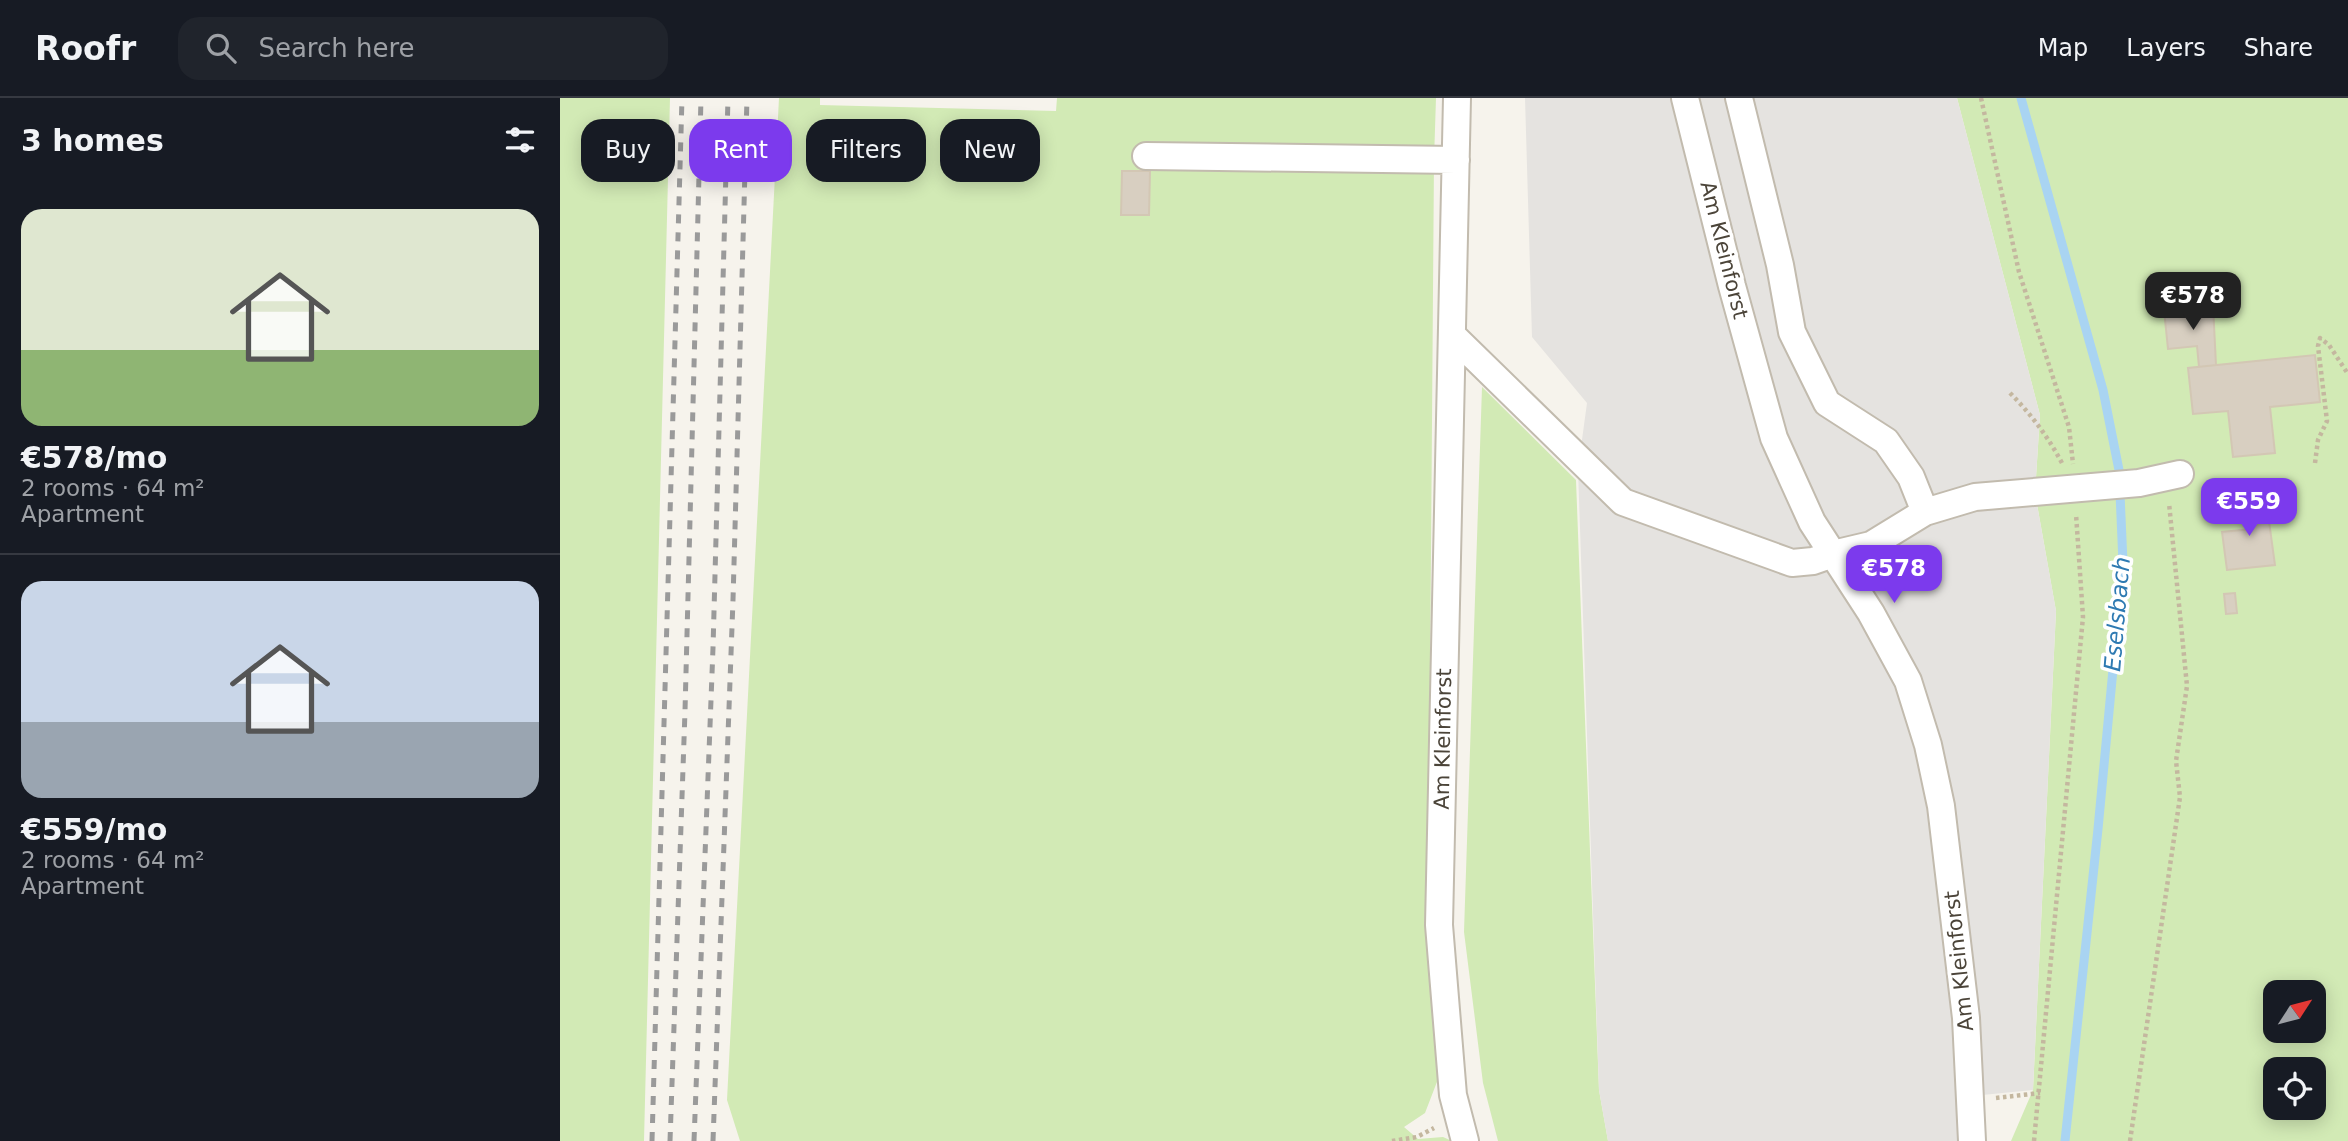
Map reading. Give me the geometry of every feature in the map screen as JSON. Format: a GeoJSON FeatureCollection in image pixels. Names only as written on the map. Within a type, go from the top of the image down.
{"type":"FeatureCollection","features":[{"type":"Feature","properties":{"kind":"street","name":"Am Kleinforst"},"geometry":{"type":"LineString","coordinates":[[1457,98],[1439,925],[1454,1095],[1465,1141]]}},
{"type":"Feature","properties":{"kind":"street","name":"Am Kleinforst"},"geometry":{"type":"LineString","coordinates":[[1685,98],[1732,286],[1774,438],[1802,502],[1871,613],[1908,681],[1928,745],[1941,806],[1966,1018],[1972,1141]]}},
{"type":"Feature","properties":{"kind":"street"},"geometry":{"type":"LineString","coordinates":[[1740,98],[1780,265],[1792,332],[1827,403],[1886,441],[1912,477],[1925,512]]}},
{"type":"Feature","properties":{"kind":"street"},"geometry":{"type":"LineString","coordinates":[[1146,156],[1456,160]]}},
{"type":"Feature","properties":{"kind":"street"},"geometry":{"type":"LineString","coordinates":[[1452,335],[1623,502],[1791,563],[1813,561],[1871,545],[1925,512],[1975,496],[2139,483],[2174,476]]}},
{"type":"Feature","properties":{"kind":"path"},"geometry":{"type":"LineString","coordinates":[[1980,98],[2020,272],[2086,487],[2083,617],[2034,1141]]}},
{"type":"Feature","properties":{"kind":"path"},"geometry":{"type":"LineString","coordinates":[[2315,463],[2318,440],[2326,421],[2318,346],[2320,338],[2329,345],[2348,374]]}},
{"type":"Feature","properties":{"kind":"path"},"geometry":{"type":"LineString","coordinates":[[2010,393],[2028,410],[2086,487]]}},
{"type":"Feature","properties":{"kind":"path"},"geometry":{"type":"LineString","coordinates":[[2130,1141],[2180,797],[2176,761],[2187,686],[2174,476]]}},
{"type":"Feature","properties":{"kind":"path"},"geometry":{"type":"LineString","coordinates":[[1971,1101],[2040,1093]]}},
{"type":"Feature","properties":{"kind":"path"},"geometry":{"type":"LineString","coordinates":[[1392,1141],[1417,1137],[1459,1115]]}},
{"type":"Feature","properties":{"kind":"green space"},"geometry":{"type":"Polygon","coordinates":[[[560,98],[670,98],[669,119],[581,119],[581,182],[668,182],[644,1141],[560,1141],[560,98]]]}},
{"type":"Feature","properties":{"kind":"green space"},"geometry":{"type":"Polygon","coordinates":[[[779,98],[820,98],[820,105],[1056,111],[1057,98],[1436,98],[1428,947],[1440,1074],[1425,1113],[1404,1127],[1418,1139],[1443,1137],[1452,1141],[740,1141],[727,1100],[775,182],[792,182],[792,119],[778,119],[779,98]]]}},
{"type":"Feature","properties":{"kind":"green space"},"geometry":{"type":"Polygon","coordinates":[[[1957,98],[2348,98],[2348,1141],[2011,1141],[2033,1090],[2056,611],[2035,493],[2040,415],[1957,98]]]}},
{"type":"Feature","properties":{"kind":"green space"},"geometry":{"type":"Polygon","coordinates":[[[1482,387],[1576,480],[1599,1090],[1608,1141],[1498,1141],[1483,1083],[1464,932],[1482,387]]]}},
{"type":"Feature","properties":{"kind":"shaded area"},"geometry":{"type":"Polygon","coordinates":[[[1525,98],[1957,98],[2040,415],[2035,493],[2056,611],[2033,1090],[1962,1097],[1958,1141],[1608,1141],[1599,1090],[1578,469],[1587,403],[1532,337],[1525,98]]]}},
{"type":"Feature","properties":{"kind":"building"},"geometry":{"type":"Polygon","coordinates":[[[1122,171],[1150,171],[1149,215],[1121,215],[1122,171]]]}},
{"type":"Feature","properties":{"kind":"building"},"geometry":{"type":"Polygon","coordinates":[[[2213,305],[2216,365],[2199,367],[2197,346],[2168,349],[2164,310],[2213,305]]]}},
{"type":"Feature","properties":{"kind":"building"},"geometry":{"type":"Polygon","coordinates":[[[2315,355],[2320,402],[2270,407],[2275,453],[2233,457],[2228,411],[2193,414],[2188,368],[2315,355]]]}},
{"type":"Feature","properties":{"kind":"building"},"geometry":{"type":"Polygon","coordinates":[[[2277,481],[2280,511],[2257,513],[2255,492],[2236,494],[2235,486],[2277,481]]]}},
{"type":"Feature","properties":{"kind":"building"},"geometry":{"type":"Polygon","coordinates":[[[2255,492],[2257,513],[2281,513],[2268,514],[2275,565],[2227,570],[2222,532],[2252,529],[2250,518],[2238,519],[2236,494],[2255,492]]]}},
{"type":"Feature","properties":{"kind":"building"},"geometry":{"type":"Polygon","coordinates":[[[2235,593],[2237,613],[2226,614],[2224,594],[2235,593]]]}},
{"type":"Feature","properties":{"kind":"waterway","name":"Eselsbach"},"geometry":{"type":"LineString","coordinates":[[2021,98],[2103,390],[2119,470],[2123,563],[2065,1141]]}},
{"type":"Feature","properties":{"kind":"railway"},"geometry":{"type":"LineString","coordinates":[[652,1141],[682,98]]}},
{"type":"Feature","properties":{"kind":"railway"},"geometry":{"type":"LineString","coordinates":[[670,1141],[685,711],[701,98]]}},
{"type":"Feature","properties":{"kind":"railway"},"geometry":{"type":"LineString","coordinates":[[694,1141],[713,648],[728,98]]}},
{"type":"Feature","properties":{"kind":"railway"},"geometry":{"type":"LineString","coordinates":[[713,1141],[733,600],[747,98]]}}]}
